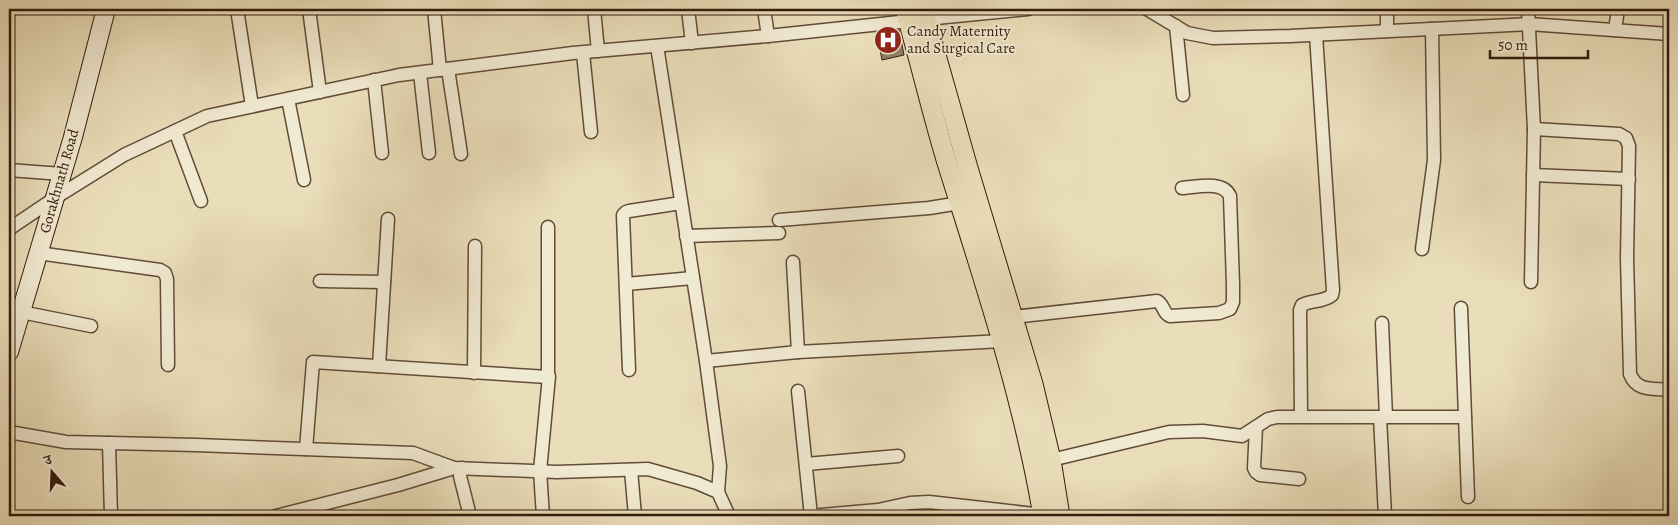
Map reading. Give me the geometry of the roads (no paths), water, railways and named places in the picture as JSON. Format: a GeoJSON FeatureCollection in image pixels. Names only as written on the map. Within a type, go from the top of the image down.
{"type":"FeatureCollection","features":[{"type":"Feature","properties":{"kind":"main road","name":"Gorakhnath Road"},"geometry":{"type":"LineString","coordinates":[[9,352],[62,174],[106,9]]}},
{"type":"Feature","properties":{"kind":"main road"},"geometry":{"type":"LineString","coordinates":[[916,14],[960,204],[1002,341],[1048,516]]}},
{"type":"Feature","properties":{"kind":"main road"},"geometry":{"type":"LineString","coordinates":[[916,14],[968,168],[1033,384],[1051,460],[1048,516]]}},
{"type":"Feature","properties":{"kind":"street"},"geometry":{"type":"LineString","coordinates":[[237,9],[252,106]]}},
{"type":"Feature","properties":{"kind":"street"},"geometry":{"type":"LineString","coordinates":[[309,9],[320,92]]}},
{"type":"Feature","properties":{"kind":"street"},"geometry":{"type":"LineString","coordinates":[[434,9],[461,154]]}},
{"type":"Feature","properties":{"kind":"street"},"geometry":{"type":"LineString","coordinates":[[594,9],[598,51]]}},
{"type":"Feature","properties":{"kind":"street"},"geometry":{"type":"LineString","coordinates":[[688,9],[692,43]]}},
{"type":"Feature","properties":{"kind":"street"},"geometry":{"type":"LineString","coordinates":[[764,9],[768,36]]}},
{"type":"Feature","properties":{"kind":"street"},"geometry":{"type":"LineString","coordinates":[[9,229],[124,155],[207,116],[252,106],[420,72],[598,51],[768,36],[916,14],[1028,9]]}},
{"type":"Feature","properties":{"kind":"street"},"geometry":{"type":"LineString","coordinates":[[1148,9],[1187,33],[1214,38],[1316,35],[1529,24],[1669,34]]}},
{"type":"Feature","properties":{"kind":"street"},"geometry":{"type":"LineString","coordinates":[[1387,9],[1388,31]]}},
{"type":"Feature","properties":{"kind":"street"},"geometry":{"type":"LineString","coordinates":[[1528,9],[1534,129],[1531,282]]}},
{"type":"Feature","properties":{"kind":"street"},"geometry":{"type":"LineString","coordinates":[[1615,30],[1618,9]]}},
{"type":"Feature","properties":{"kind":"street"},"geometry":{"type":"LineString","coordinates":[[1176,26],[1183,95]]}},
{"type":"Feature","properties":{"kind":"street"},"geometry":{"type":"LineString","coordinates":[[1422,249],[1434,160],[1432,29]]}},
{"type":"Feature","properties":{"kind":"street"},"geometry":{"type":"LineString","coordinates":[[1301,416],[1300,310],[1302,305],[1308,302],[1327,299],[1332,295],[1316,35]]}},
{"type":"Feature","properties":{"kind":"street"},"geometry":{"type":"LineString","coordinates":[[657,46],[706,361],[720,466],[718,492],[729,516]]}},
{"type":"Feature","properties":{"kind":"street"},"geometry":{"type":"LineString","coordinates":[[582,53],[591,132]]}},
{"type":"Feature","properties":{"kind":"street"},"geometry":{"type":"LineString","coordinates":[[420,72],[429,153]]}},
{"type":"Feature","properties":{"kind":"street"},"geometry":{"type":"LineString","coordinates":[[374,80],[382,153]]}},
{"type":"Feature","properties":{"kind":"street"},"geometry":{"type":"LineString","coordinates":[[288,99],[304,180]]}},
{"type":"Feature","properties":{"kind":"street"},"geometry":{"type":"LineString","coordinates":[[1534,129],[1619,134],[1626,138],[1629,146],[1627,258],[1630,374],[1633,382],[1641,387],[1669,390]]}},
{"type":"Feature","properties":{"kind":"street"},"geometry":{"type":"LineString","coordinates":[[175,131],[201,201]]}},
{"type":"Feature","properties":{"kind":"street"},"geometry":{"type":"LineString","coordinates":[[9,170],[62,174]]}},
{"type":"Feature","properties":{"kind":"street"},"geometry":{"type":"LineString","coordinates":[[1533,175],[1629,180]]}},
{"type":"Feature","properties":{"kind":"street"},"geometry":{"type":"LineString","coordinates":[[1013,317],[1157,301],[1161,304],[1166,314],[1170,316],[1219,313],[1230,309],[1233,302],[1233,284],[1230,196],[1228,190],[1218,186],[1182,188]]}},
{"type":"Feature","properties":{"kind":"street"},"geometry":{"type":"LineString","coordinates":[[629,370],[623,216],[629,211],[681,203]]}},
{"type":"Feature","properties":{"kind":"street"},"geometry":{"type":"LineString","coordinates":[[779,220],[960,204]]}},
{"type":"Feature","properties":{"kind":"street"},"geometry":{"type":"LineString","coordinates":[[379,366],[388,219]]}},
{"type":"Feature","properties":{"kind":"street"},"geometry":{"type":"LineString","coordinates":[[543,516],[540,471],[548,376],[548,227]]}},
{"type":"Feature","properties":{"kind":"street"},"geometry":{"type":"LineString","coordinates":[[686,236],[779,233]]}},
{"type":"Feature","properties":{"kind":"street"},"geometry":{"type":"LineString","coordinates":[[474,246],[474,373]]}},
{"type":"Feature","properties":{"kind":"street"},"geometry":{"type":"LineString","coordinates":[[38,253],[160,270],[164,273],[168,279],[168,366]]}},
{"type":"Feature","properties":{"kind":"street"},"geometry":{"type":"LineString","coordinates":[[793,262],[798,352]]}},
{"type":"Feature","properties":{"kind":"street"},"geometry":{"type":"LineString","coordinates":[[626,284],[693,278]]}},
{"type":"Feature","properties":{"kind":"street"},"geometry":{"type":"LineString","coordinates":[[320,281],[384,282]]}},
{"type":"Feature","properties":{"kind":"street"},"geometry":{"type":"LineString","coordinates":[[1461,308],[1468,497]]}},
{"type":"Feature","properties":{"kind":"street"},"geometry":{"type":"LineString","coordinates":[[20,312],[91,326]]}},
{"type":"Feature","properties":{"kind":"street"},"geometry":{"type":"LineString","coordinates":[[1382,323],[1386,516]]}},
{"type":"Feature","properties":{"kind":"street"},"geometry":{"type":"LineString","coordinates":[[706,361],[798,352],[1002,341]]}},
{"type":"Feature","properties":{"kind":"street"},"geometry":{"type":"LineString","coordinates":[[306,449],[313,362],[546,378],[548,376]]}},
{"type":"Feature","properties":{"kind":"street"},"geometry":{"type":"LineString","coordinates":[[798,391],[810,516],[878,510],[892,512],[910,503],[929,502],[1048,516]]}},
{"type":"Feature","properties":{"kind":"street"},"geometry":{"type":"LineString","coordinates":[[1051,460],[1169,432],[1203,431],[1242,436],[1268,419],[1301,416],[1465,417]]}},
{"type":"Feature","properties":{"kind":"street"},"geometry":{"type":"LineString","coordinates":[[1256,427],[1254,468],[1256,472],[1260,475],[1299,479]]}},
{"type":"Feature","properties":{"kind":"street"},"geometry":{"type":"LineString","coordinates":[[9,432],[66,442],[413,453],[458,468],[540,471],[648,469],[697,483],[718,492]]}},
{"type":"Feature","properties":{"kind":"street"},"geometry":{"type":"LineString","coordinates":[[109,443],[111,516]]}},
{"type":"Feature","properties":{"kind":"street"},"geometry":{"type":"LineString","coordinates":[[806,464],[898,456]]}},
{"type":"Feature","properties":{"kind":"street"},"geometry":{"type":"LineString","coordinates":[[276,516],[458,468]]}},
{"type":"Feature","properties":{"kind":"street"},"geometry":{"type":"LineString","coordinates":[[458,468],[470,516]]}},
{"type":"Feature","properties":{"kind":"street"},"geometry":{"type":"LineString","coordinates":[[631,470],[635,516]]}},
{"type":"Feature","properties":{"kind":"place","name":"Candy Maternity and Surgical Care"},"geometry":{"type":"Point","coordinates":[888,40]}}]}
